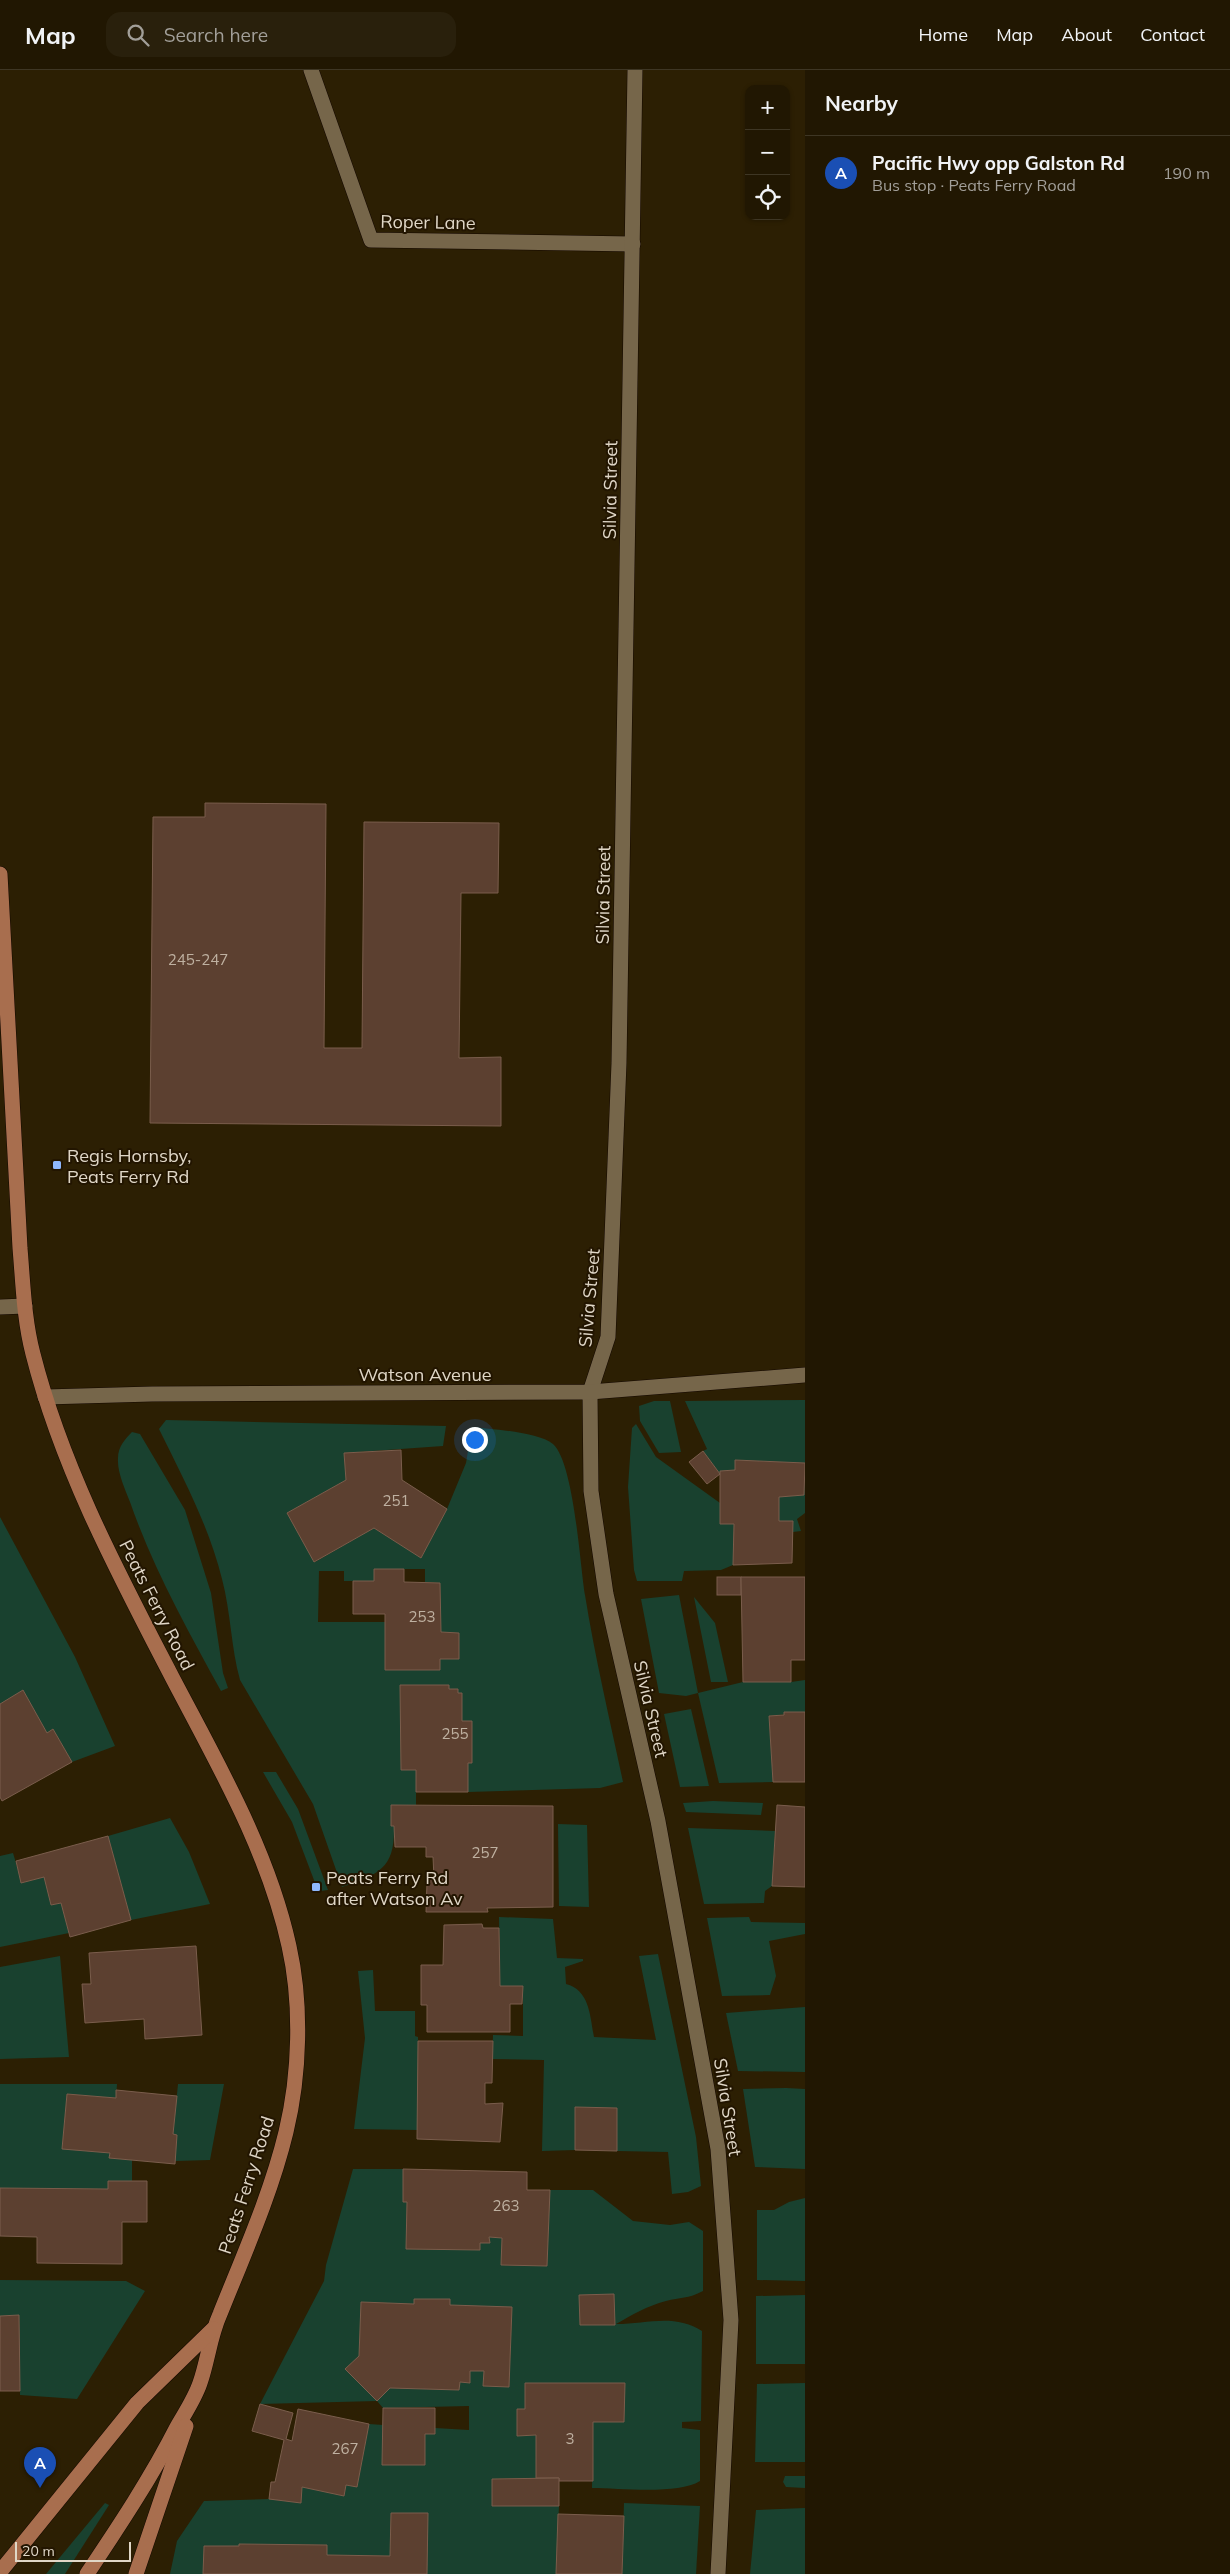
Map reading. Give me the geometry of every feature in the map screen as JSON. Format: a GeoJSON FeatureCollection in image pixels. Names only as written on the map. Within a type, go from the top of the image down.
{"type":"FeatureCollection","features":[{"type":"Feature","properties":{"kind":"main road","name":"Peats Ferry Road"},"geometry":{"type":"LineString","coordinates":[[0,874],[25,1306],[32,1351],[45,1397],[84,1503],[226,1781],[268,1871],[289,1947],[295,1993],[297,2038],[294,2079],[286,2131],[256,2228],[213,2329],[200,2384],[160,2462],[87,2574]]}},
{"type":"Feature","properties":{"kind":"main road","name":"Peats Ferry Road"},"geometry":{"type":"LineString","coordinates":[[0,2572],[137,2403],[213,2329]]}},
{"type":"Feature","properties":{"kind":"main road"},"geometry":{"type":"LineString","coordinates":[[136,2574],[200,2384]]}},
{"type":"Feature","properties":{"kind":"street","name":"Roper Lane"},"geometry":{"type":"LineString","coordinates":[[311,70],[371,240],[633,244]]}},
{"type":"Feature","properties":{"kind":"street","name":"Silvia Street"},"geometry":{"type":"LineString","coordinates":[[635,70],[619,1053],[608,1337],[590,1392],[590,1491],[606,1594],[658,1821],[718,2149],[731,2320],[718,2574]]}},
{"type":"Feature","properties":{"kind":"street"},"geometry":{"type":"LineString","coordinates":[[0,1307],[25,1306]]}},
{"type":"Feature","properties":{"kind":"street","name":"Watson Avenue"},"geometry":{"type":"LineString","coordinates":[[45,1397],[162,1394],[590,1392],[805,1375]]}},
{"type":"Feature","properties":{"kind":"green space"},"geometry":{"type":"Polygon","coordinates":[[[805,1400],[805,1463],[735,1460],[735,1470],[721,1471],[720,1474],[703,1451],[707,1449],[685,1401],[805,1400]]]}},
{"type":"Feature","properties":{"kind":"green space"},"geometry":{"type":"Polygon","coordinates":[[[654,1401],[670,1401],[681,1452],[659,1453],[640,1421],[639,1406],[654,1401]]]}},
{"type":"Feature","properties":{"kind":"green space"},"geometry":{"type":"Polygon","coordinates":[[[166,1420],[446,1426],[443,1446],[344,1453],[346,1480],[287,1513],[315,1562],[374,1528],[421,1558],[447,1509],[466,1463],[472,1427],[526,1434],[553,1444],[560,1455],[566,1471],[571,1492],[589,1619],[623,1782],[600,1788],[468,1792],[468,1763],[472,1762],[472,1721],[462,1721],[462,1693],[458,1693],[458,1689],[449,1689],[449,1685],[400,1685],[401,1770],[416,1770],[416,1805],[391,1805],[391,1825],[394,1826],[394,1840],[388,1860],[375,1873],[342,1887],[313,1804],[240,1680],[225,1592],[217,1559],[195,1502],[159,1429],[166,1420]],[[374,1569],[374,1581],[344,1581],[344,1571],[319,1571],[318,1622],[385,1622],[385,1670],[440,1670],[440,1659],[459,1659],[459,1633],[441,1632],[440,1583],[425,1582],[425,1569],[374,1569]]]}},
{"type":"Feature","properties":{"kind":"green space"},"geometry":{"type":"Polygon","coordinates":[[[636,1424],[656,1457],[720,1503],[720,1524],[734,1524],[733,1565],[721,1570],[684,1571],[682,1581],[637,1581],[634,1570],[628,1487],[632,1428],[636,1424]]]}},
{"type":"Feature","properties":{"kind":"green space"},"geometry":{"type":"Polygon","coordinates":[[[132,1432],[140,1434],[185,1510],[211,1593],[223,1673],[228,1688],[221,1691],[183,1621],[149,1551],[122,1480],[118,1454],[122,1444],[132,1432]]]}},
{"type":"Feature","properties":{"kind":"green space"},"geometry":{"type":"Polygon","coordinates":[[[805,1477],[805,1513],[797,1519],[801,1531],[793,1532],[793,1521],[779,1521],[779,1497],[804,1495],[805,1477]]]}},
{"type":"Feature","properties":{"kind":"green space"},"geometry":{"type":"Polygon","coordinates":[[[0,1517],[75,1657],[115,1746],[72,1762],[53,1729],[47,1733],[23,1691],[0,1704],[0,1517]]]}},
{"type":"Feature","properties":{"kind":"green space"},"geometry":{"type":"Polygon","coordinates":[[[679,1595],[698,1693],[686,1696],[659,1693],[641,1599],[679,1595]]]}},
{"type":"Feature","properties":{"kind":"green space"},"geometry":{"type":"Polygon","coordinates":[[[694,1597],[715,1623],[728,1682],[711,1682],[694,1597]]]}},
{"type":"Feature","properties":{"kind":"green space"},"geometry":{"type":"Polygon","coordinates":[[[805,1680],[805,1712],[769,1716],[773,1782],[719,1783],[698,1693],[743,1682],[791,1682],[805,1680]]]}},
{"type":"Feature","properties":{"kind":"green space"},"geometry":{"type":"Polygon","coordinates":[[[691,1709],[709,1786],[680,1787],[664,1714],[691,1709]]]}},
{"type":"Feature","properties":{"kind":"green space"},"geometry":{"type":"Polygon","coordinates":[[[263,1772],[276,1772],[298,1809],[328,1890],[321,1891],[317,1888],[292,1822],[263,1772]]]}},
{"type":"Feature","properties":{"kind":"green space"},"geometry":{"type":"Polygon","coordinates":[[[713,1801],[763,1803],[761,1815],[686,1812],[683,1803],[713,1801]]]}},
{"type":"Feature","properties":{"kind":"green space"},"geometry":{"type":"Polygon","coordinates":[[[170,1818],[189,1852],[210,1904],[131,1920],[108,1836],[170,1818]]]}},
{"type":"Feature","properties":{"kind":"green space"},"geometry":{"type":"Polygon","coordinates":[[[558,1824],[587,1825],[589,1907],[559,1906],[558,1824]]]}},
{"type":"Feature","properties":{"kind":"green space"},"geometry":{"type":"Polygon","coordinates":[[[688,1828],[775,1831],[772,1886],[765,1891],[764,1903],[704,1904],[688,1828]]]}},
{"type":"Feature","properties":{"kind":"green space"},"geometry":{"type":"Polygon","coordinates":[[[13,1853],[22,1883],[44,1877],[51,1905],[61,1903],[69,1933],[0,1947],[0,1856],[13,1853]]]}},
{"type":"Feature","properties":{"kind":"green space"},"geometry":{"type":"Polygon","coordinates":[[[499,1917],[553,1919],[557,1958],[583,1959],[583,1961],[565,1967],[566,1984],[580,1992],[588,2005],[594,2037],[656,2040],[639,1956],[658,1954],[696,2137],[701,2186],[688,2192],[672,2194],[668,2152],[617,2151],[617,2108],[575,2107],[575,2150],[542,2151],[544,2060],[492,2059],[493,2035],[523,2036],[523,1986],[500,1986],[499,1917]]]}},
{"type":"Feature","properties":{"kind":"green space"},"geometry":{"type":"Polygon","coordinates":[[[749,1917],[751,1922],[805,1923],[805,1934],[769,1941],[776,1976],[770,1995],[722,1996],[707,1918],[749,1917]]]}},
{"type":"Feature","properties":{"kind":"green space"},"geometry":{"type":"Polygon","coordinates":[[[60,1956],[69,2057],[0,2059],[0,1967],[60,1956]]]}},
{"type":"Feature","properties":{"kind":"green space"},"geometry":{"type":"Polygon","coordinates":[[[373,1970],[375,2011],[415,2011],[415,2036],[418,2037],[418,2130],[354,2129],[365,2038],[358,1971],[373,1970]]]}},
{"type":"Feature","properties":{"kind":"green space"},"geometry":{"type":"Polygon","coordinates":[[[805,2007],[805,2072],[738,2071],[726,2013],[805,2007]]]}},
{"type":"Feature","properties":{"kind":"green space"},"geometry":{"type":"Polygon","coordinates":[[[0,2084],[117,2084],[116,2098],[67,2094],[62,2148],[110,2153],[110,2158],[132,2160],[132,2181],[108,2181],[108,2189],[0,2188],[0,2084]]]}},
{"type":"Feature","properties":{"kind":"green space"},"geometry":{"type":"Polygon","coordinates":[[[178,2084],[224,2084],[210,2160],[175,2161],[177,2135],[173,2134],[178,2084]]]}},
{"type":"Feature","properties":{"kind":"green space"},"geometry":{"type":"Polygon","coordinates":[[[743,2089],[805,2089],[805,2169],[755,2167],[743,2089]]]}},
{"type":"Feature","properties":{"kind":"green space"},"geometry":{"type":"Polygon","coordinates":[[[353,2169],[403,2169],[403,2202],[407,2202],[406,2249],[480,2250],[480,2243],[489,2243],[489,2237],[502,2238],[501,2265],[547,2266],[550,2190],[593,2190],[633,2221],[670,2225],[689,2222],[703,2231],[703,2291],[652,2305],[616,2324],[671,2321],[681,2322],[702,2331],[701,2421],[682,2422],[682,2428],[700,2430],[700,2481],[678,2488],[664,2489],[592,2488],[593,2422],[624,2422],[624,2383],[525,2383],[525,2409],[518,2436],[536,2435],[536,2478],[492,2479],[492,2506],[559,2506],[556,2574],[427,2574],[427,2513],[391,2513],[390,2556],[327,2555],[327,2545],[240,2544],[239,2546],[204,2546],[203,2574],[170,2574],[177,2541],[204,2501],[269,2499],[301,2503],[302,2487],[344,2496],[346,2485],[357,2487],[369,2424],[383,2425],[424,2465],[425,2434],[435,2428],[469,2430],[469,2406],[383,2408],[377,2401],[260,2404],[324,2281],[326,2265],[353,2169]],[[580,2295],[581,2325],[615,2324],[614,2295],[580,2295]],[[414,2299],[414,2304],[361,2302],[359,2356],[345,2369],[377,2401],[390,2388],[459,2390],[460,2382],[470,2383],[470,2371],[484,2371],[483,2386],[509,2387],[512,2308],[450,2305],[450,2299],[414,2299]]]}},
{"type":"Feature","properties":{"kind":"green space"},"geometry":{"type":"Polygon","coordinates":[[[805,2198],[805,2281],[757,2280],[757,2210],[774,2210],[789,2202],[805,2198]]]}},
{"type":"Feature","properties":{"kind":"green space"},"geometry":{"type":"Polygon","coordinates":[[[0,2280],[126,2281],[145,2291],[77,2399],[20,2395],[19,2316],[0,2316],[0,2280]]]}},
{"type":"Feature","properties":{"kind":"green space"},"geometry":{"type":"Polygon","coordinates":[[[805,2295],[805,2364],[756,2364],[756,2296],[805,2295]]]}},
{"type":"Feature","properties":{"kind":"green space"},"geometry":{"type":"Polygon","coordinates":[[[805,2383],[805,2462],[755,2462],[757,2384],[805,2383]]]}},
{"type":"Feature","properties":{"kind":"green space"},"geometry":{"type":"Polygon","coordinates":[[[785,2476],[805,2476],[805,2488],[786,2487],[783,2482],[785,2476]]]}},
{"type":"Feature","properties":{"kind":"green space"},"geometry":{"type":"Polygon","coordinates":[[[105,2503],[109,2505],[65,2574],[46,2574],[105,2503]]]}},
{"type":"Feature","properties":{"kind":"green space"},"geometry":{"type":"Polygon","coordinates":[[[624,2503],[700,2506],[696,2574],[622,2574],[624,2503]]]}},
{"type":"Feature","properties":{"kind":"green space"},"geometry":{"type":"Polygon","coordinates":[[[805,2508],[805,2574],[750,2574],[756,2510],[805,2508]]]}},
{"type":"Feature","properties":{"kind":"building"},"geometry":{"type":"Polygon","coordinates":[[[205,803],[326,804],[324,1048],[362,1048],[364,822],[499,823],[498,893],[461,893],[459,1058],[501,1057],[501,1126],[150,1123],[153,817],[205,817],[205,803]]]}},
{"type":"Feature","properties":{"kind":"building"},"geometry":{"type":"Polygon","coordinates":[[[401,1450],[402,1480],[447,1509],[421,1558],[374,1528],[314,1562],[287,1513],[346,1480],[344,1453],[401,1450]]]}},
{"type":"Feature","properties":{"kind":"building"},"geometry":{"type":"Polygon","coordinates":[[[703,1451],[720,1474],[707,1484],[689,1462],[703,1451]]]}},
{"type":"Feature","properties":{"kind":"building"},"geometry":{"type":"Polygon","coordinates":[[[735,1460],[805,1463],[804,1495],[779,1497],[779,1521],[793,1521],[792,1563],[733,1565],[734,1524],[720,1524],[720,1471],[735,1470],[735,1460]]]}},
{"type":"Feature","properties":{"kind":"building"},"geometry":{"type":"Polygon","coordinates":[[[374,1569],[404,1569],[404,1582],[440,1583],[441,1632],[459,1633],[459,1659],[440,1659],[440,1670],[385,1670],[385,1614],[353,1614],[353,1581],[374,1581],[374,1569]]]}},
{"type":"Feature","properties":{"kind":"building"},"geometry":{"type":"Polygon","coordinates":[[[717,1577],[741,1577],[741,1595],[717,1595],[717,1577]]]}},
{"type":"Feature","properties":{"kind":"building"},"geometry":{"type":"Polygon","coordinates":[[[741,1577],[805,1577],[805,1660],[791,1660],[791,1682],[743,1682],[741,1577]]]}},
{"type":"Feature","properties":{"kind":"building"},"geometry":{"type":"Polygon","coordinates":[[[400,1685],[449,1685],[449,1689],[458,1689],[458,1693],[462,1693],[462,1721],[472,1721],[472,1763],[468,1763],[468,1792],[416,1792],[416,1770],[401,1770],[400,1685]]]}},
{"type":"Feature","properties":{"kind":"building"},"geometry":{"type":"Polygon","coordinates":[[[23,1690],[47,1733],[53,1729],[72,1762],[2,1801],[0,1797],[0,1704],[23,1690]]]}},
{"type":"Feature","properties":{"kind":"building"},"geometry":{"type":"Polygon","coordinates":[[[784,1712],[805,1712],[805,1782],[773,1782],[769,1716],[784,1715],[784,1712]]]}},
{"type":"Feature","properties":{"kind":"building"},"geometry":{"type":"Polygon","coordinates":[[[391,1805],[553,1806],[553,1907],[487,1908],[488,1912],[426,1912],[427,1883],[430,1883],[430,1878],[434,1878],[433,1857],[426,1857],[426,1847],[395,1847],[394,1826],[391,1826],[391,1805]]]}},
{"type":"Feature","properties":{"kind":"building"},"geometry":{"type":"Polygon","coordinates":[[[777,1805],[805,1807],[805,1887],[772,1886],[777,1805]]]}},
{"type":"Feature","properties":{"kind":"building"},"geometry":{"type":"Polygon","coordinates":[[[108,1836],[131,1920],[70,1937],[61,1903],[51,1905],[44,1877],[21,1883],[16,1861],[108,1836]]]}},
{"type":"Feature","properties":{"kind":"building"},"geometry":{"type":"Polygon","coordinates":[[[482,1924],[483,1928],[499,1928],[500,1986],[523,1986],[522,2004],[510,2004],[510,2032],[427,2032],[427,2005],[421,2005],[421,1965],[443,1965],[444,1925],[482,1924]]]}},
{"type":"Feature","properties":{"kind":"building"},"geometry":{"type":"Polygon","coordinates":[[[196,1946],[202,2035],[145,2039],[144,2019],[85,2023],[82,1984],[91,1984],[89,1953],[196,1946]]]}},
{"type":"Feature","properties":{"kind":"building"},"geometry":{"type":"Polygon","coordinates":[[[418,2041],[493,2041],[492,2083],[485,2083],[485,2104],[503,2103],[500,2142],[417,2139],[418,2041]]]}},
{"type":"Feature","properties":{"kind":"building"},"geometry":{"type":"Polygon","coordinates":[[[116,2090],[177,2096],[173,2134],[177,2135],[175,2164],[109,2158],[110,2153],[62,2149],[67,2094],[116,2098],[116,2090]]]}},
{"type":"Feature","properties":{"kind":"building"},"geometry":{"type":"Polygon","coordinates":[[[575,2107],[617,2108],[617,2151],[575,2150],[575,2107]]]}},
{"type":"Feature","properties":{"kind":"building"},"geometry":{"type":"Polygon","coordinates":[[[403,2169],[527,2172],[527,2190],[550,2190],[547,2266],[501,2265],[502,2238],[489,2237],[490,2243],[480,2243],[480,2250],[406,2249],[407,2202],[403,2202],[403,2169]]]}},
{"type":"Feature","properties":{"kind":"building"},"geometry":{"type":"Polygon","coordinates":[[[108,2181],[147,2181],[147,2222],[122,2222],[122,2264],[37,2263],[37,2237],[0,2236],[0,2188],[108,2189],[108,2181]]]}},
{"type":"Feature","properties":{"kind":"building"},"geometry":{"type":"Polygon","coordinates":[[[614,2294],[615,2325],[580,2325],[579,2295],[614,2294]]]}},
{"type":"Feature","properties":{"kind":"building"},"geometry":{"type":"Polygon","coordinates":[[[414,2299],[450,2299],[450,2305],[512,2307],[509,2387],[483,2386],[484,2371],[470,2371],[470,2383],[460,2382],[459,2390],[390,2388],[377,2401],[345,2369],[359,2356],[361,2302],[414,2304],[414,2299]]]}},
{"type":"Feature","properties":{"kind":"building"},"geometry":{"type":"Polygon","coordinates":[[[19,2315],[20,2391],[0,2391],[0,2316],[19,2315]]]}},
{"type":"Feature","properties":{"kind":"building"},"geometry":{"type":"Polygon","coordinates":[[[525,2383],[625,2383],[624,2422],[593,2422],[593,2481],[559,2481],[559,2478],[536,2478],[536,2435],[517,2436],[517,2409],[525,2409],[525,2383]]]}},
{"type":"Feature","properties":{"kind":"building"},"geometry":{"type":"Polygon","coordinates":[[[260,2404],[293,2413],[286,2439],[292,2441],[298,2409],[369,2424],[357,2487],[346,2485],[344,2496],[302,2487],[301,2503],[269,2499],[271,2482],[275,2482],[284,2440],[252,2431],[260,2404]]]}},
{"type":"Feature","properties":{"kind":"building"},"geometry":{"type":"Polygon","coordinates":[[[383,2408],[435,2408],[435,2434],[425,2434],[425,2465],[382,2465],[383,2408]]]}},
{"type":"Feature","properties":{"kind":"building"},"geometry":{"type":"Polygon","coordinates":[[[559,2478],[559,2506],[492,2506],[492,2479],[559,2478]]]}},
{"type":"Feature","properties":{"kind":"building"},"geometry":{"type":"Polygon","coordinates":[[[391,2513],[428,2513],[427,2574],[203,2574],[204,2546],[239,2546],[239,2544],[327,2545],[327,2555],[390,2556],[391,2513]]]}},
{"type":"Feature","properties":{"kind":"building"},"geometry":{"type":"Polygon","coordinates":[[[558,2514],[624,2516],[622,2574],[556,2574],[558,2514]]]}},
{"type":"Feature","properties":{"kind":"place","name":"Regis Hornsby, Peats Ferry Rd"},"geometry":{"type":"Point","coordinates":[57,1165]}},
{"type":"Feature","properties":{"kind":"place","name":"Peats Ferry Rd after Watson Av"},"geometry":{"type":"Point","coordinates":[316,1887]}},
{"type":"Feature","properties":{"kind":"place","name":"Pacific Hwy opp Galston Rd"},"geometry":{"type":"Point","coordinates":[40,2488]}}]}
